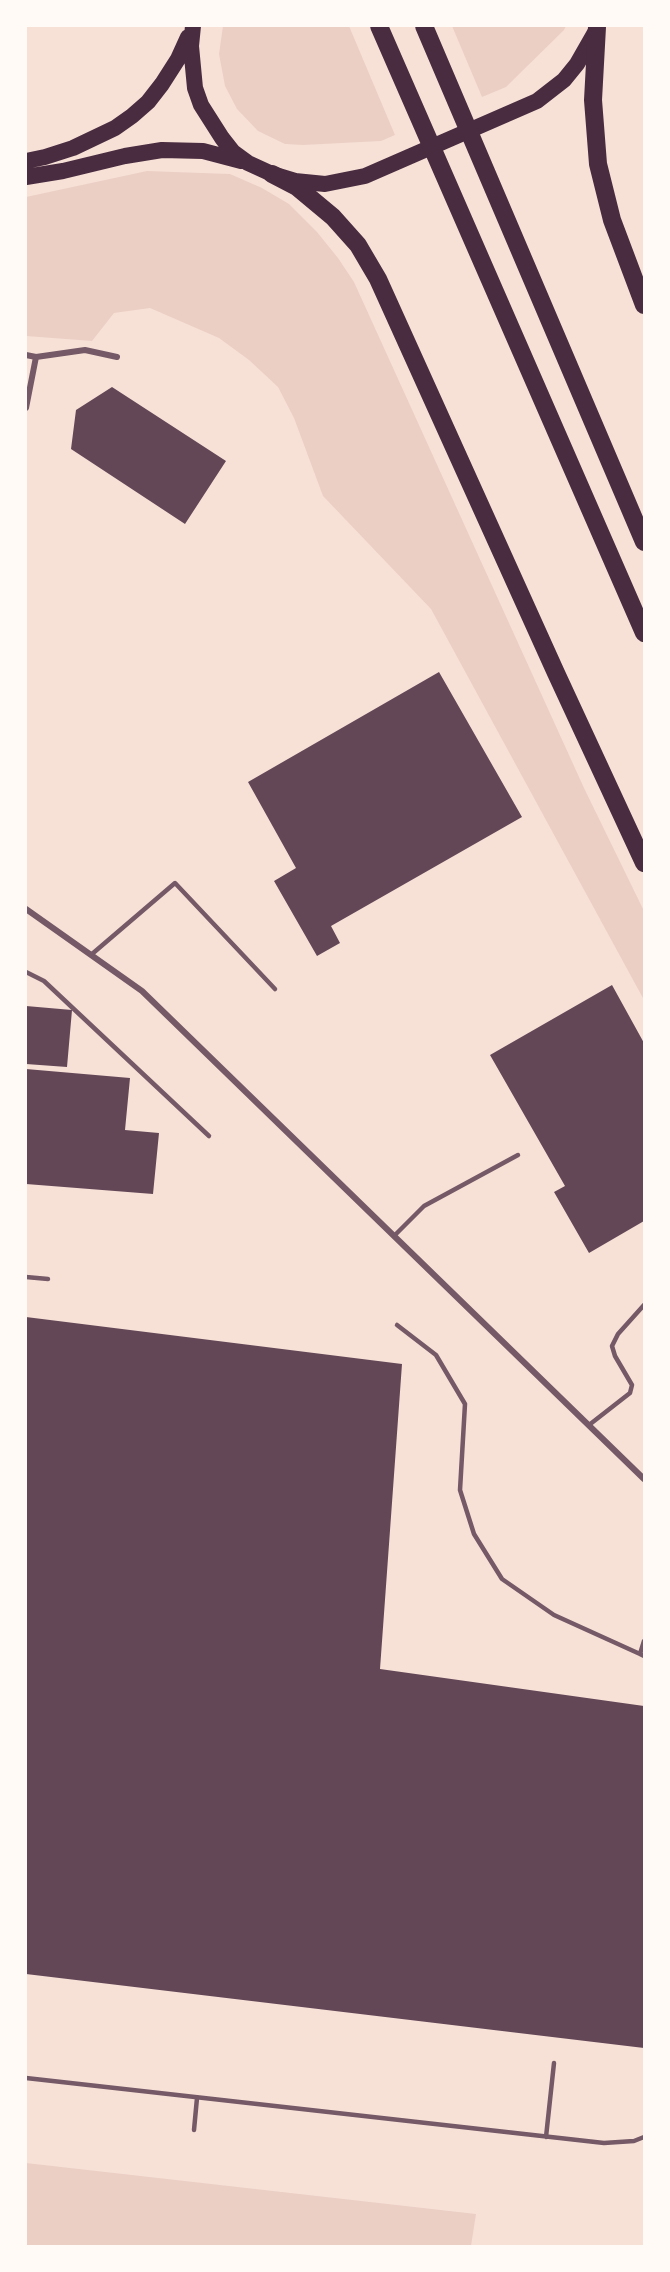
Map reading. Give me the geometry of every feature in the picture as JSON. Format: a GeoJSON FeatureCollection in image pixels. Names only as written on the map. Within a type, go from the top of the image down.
{"type":"FeatureCollection","features":[{"type":"Feature","properties":{"kind":"highway"},"geometry":{"type":"LineString","coordinates":[[379,26],[645,633]]}},
{"type":"Feature","properties":{"kind":"highway"},"geometry":{"type":"LineString","coordinates":[[424,26],[645,542]]}},
{"type":"Feature","properties":{"kind":"highway"},"geometry":{"type":"LineString","coordinates":[[272,174],[295,181],[325,184],[364,176],[537,102],[564,80],[577,64],[598,26]]}},
{"type":"Feature","properties":{"kind":"highway"},"geometry":{"type":"LineString","coordinates":[[598,26],[593,100],[598,164],[612,220],[645,305]]}},
{"type":"Feature","properties":{"kind":"highway"},"geometry":{"type":"LineString","coordinates":[[26,161],[45,158],[73,148],[115,128],[132,116],[148,102],[167,78],[193,27]]}},
{"type":"Feature","properties":{"kind":"highway"},"geometry":{"type":"LineString","coordinates":[[193,27],[192,67],[195,88],[201,105],[233,152],[248,163]]}},
{"type":"Feature","properties":{"kind":"highway"},"geometry":{"type":"LineString","coordinates":[[26,177],[162,150],[203,151],[248,163],[272,174],[297,188],[347,231],[368,260],[645,863]]}},
{"type":"Feature","properties":{"kind":"street"},"geometry":{"type":"LineString","coordinates":[[26,356],[36,357],[85,350],[117,357]]}},
{"type":"Feature","properties":{"kind":"street"},"geometry":{"type":"LineString","coordinates":[[26,408],[36,357]]}},
{"type":"Feature","properties":{"kind":"street"},"geometry":{"type":"LineString","coordinates":[[26,909],[142,991],[645,1479]]}},
{"type":"Feature","properties":{"kind":"lane"},"geometry":{"type":"LineString","coordinates":[[92,954],[175,883],[275,989]]}},
{"type":"Feature","properties":{"kind":"lane"},"geometry":{"type":"LineString","coordinates":[[26,972],[44,981],[209,1136]]}},
{"type":"Feature","properties":{"kind":"lane"},"geometry":{"type":"LineString","coordinates":[[394,1236],[424,1206],[518,1155]]}},
{"type":"Feature","properties":{"kind":"lane"},"geometry":{"type":"LineString","coordinates":[[26,1276],[48,1279]]}},
{"type":"Feature","properties":{"kind":"lane"},"geometry":{"type":"LineString","coordinates":[[589,1425],[630,1393],[632,1385],[615,1356],[612,1346],[618,1334],[645,1305]]}},
{"type":"Feature","properties":{"kind":"lane"},"geometry":{"type":"LineString","coordinates":[[397,1325],[436,1355],[465,1404],[460,1490],[474,1534],[502,1579],[554,1616],[642,1655],[645,1641]]}},
{"type":"Feature","properties":{"kind":"lane"},"geometry":{"type":"LineString","coordinates":[[546,2137],[554,2063]]}},
{"type":"Feature","properties":{"kind":"lane"},"geometry":{"type":"LineString","coordinates":[[26,2078],[604,2143],[634,2141],[645,2137]]}},
{"type":"Feature","properties":{"kind":"lane"},"geometry":{"type":"LineString","coordinates":[[194,2130],[197,2098]]}},
{"type":"Feature","properties":{"kind":"shaded area"},"geometry":{"type":"Polygon","coordinates":[[[223,26],[349,26],[395,135],[381,141],[303,145],[285,144],[258,131],[237,109],[225,86],[219,54],[223,26]]]}},
{"type":"Feature","properties":{"kind":"shaded area"},"geometry":{"type":"Polygon","coordinates":[[[452,26],[566,26],[506,87],[482,97],[452,26]]]}},
{"type":"Feature","properties":{"kind":"shaded area"},"geometry":{"type":"Polygon","coordinates":[[[147,171],[230,174],[262,188],[289,204],[317,232],[354,282],[584,788],[644,911],[644,1000],[431,609],[323,496],[294,418],[278,387],[249,360],[219,338],[150,308],[114,313],[92,341],[26,336],[26,197],[147,171]]]}},
{"type":"Feature","properties":{"kind":"shaded area"},"geometry":{"type":"Polygon","coordinates":[[[26,2163],[476,2214],[471,2246],[26,2246],[26,2163]]]}},
{"type":"Feature","properties":{"kind":"building"},"geometry":{"type":"Polygon","coordinates":[[[112,387],[226,461],[185,524],[71,449],[76,410],[112,387]]]}},
{"type":"Feature","properties":{"kind":"building"},"geometry":{"type":"Polygon","coordinates":[[[439,672],[522,817],[331,926],[340,943],[317,956],[274,881],[296,868],[248,782],[439,672]]]}},
{"type":"Feature","properties":{"kind":"building"},"geometry":{"type":"Polygon","coordinates":[[[612,985],[644,1043],[644,1221],[589,1253],[554,1192],[565,1186],[490,1055],[612,985]]]}},
{"type":"Feature","properties":{"kind":"building"},"geometry":{"type":"Polygon","coordinates":[[[26,1006],[72,1010],[67,1067],[26,1064],[26,1006]]]}},
{"type":"Feature","properties":{"kind":"building"},"geometry":{"type":"Polygon","coordinates":[[[26,1069],[130,1078],[125,1130],[159,1133],[153,1194],[26,1184],[26,1069]]]}},
{"type":"Feature","properties":{"kind":"building"},"geometry":{"type":"Polygon","coordinates":[[[26,1317],[402,1364],[380,1669],[644,1706],[644,2048],[26,1974],[26,1317]]]}}]}
